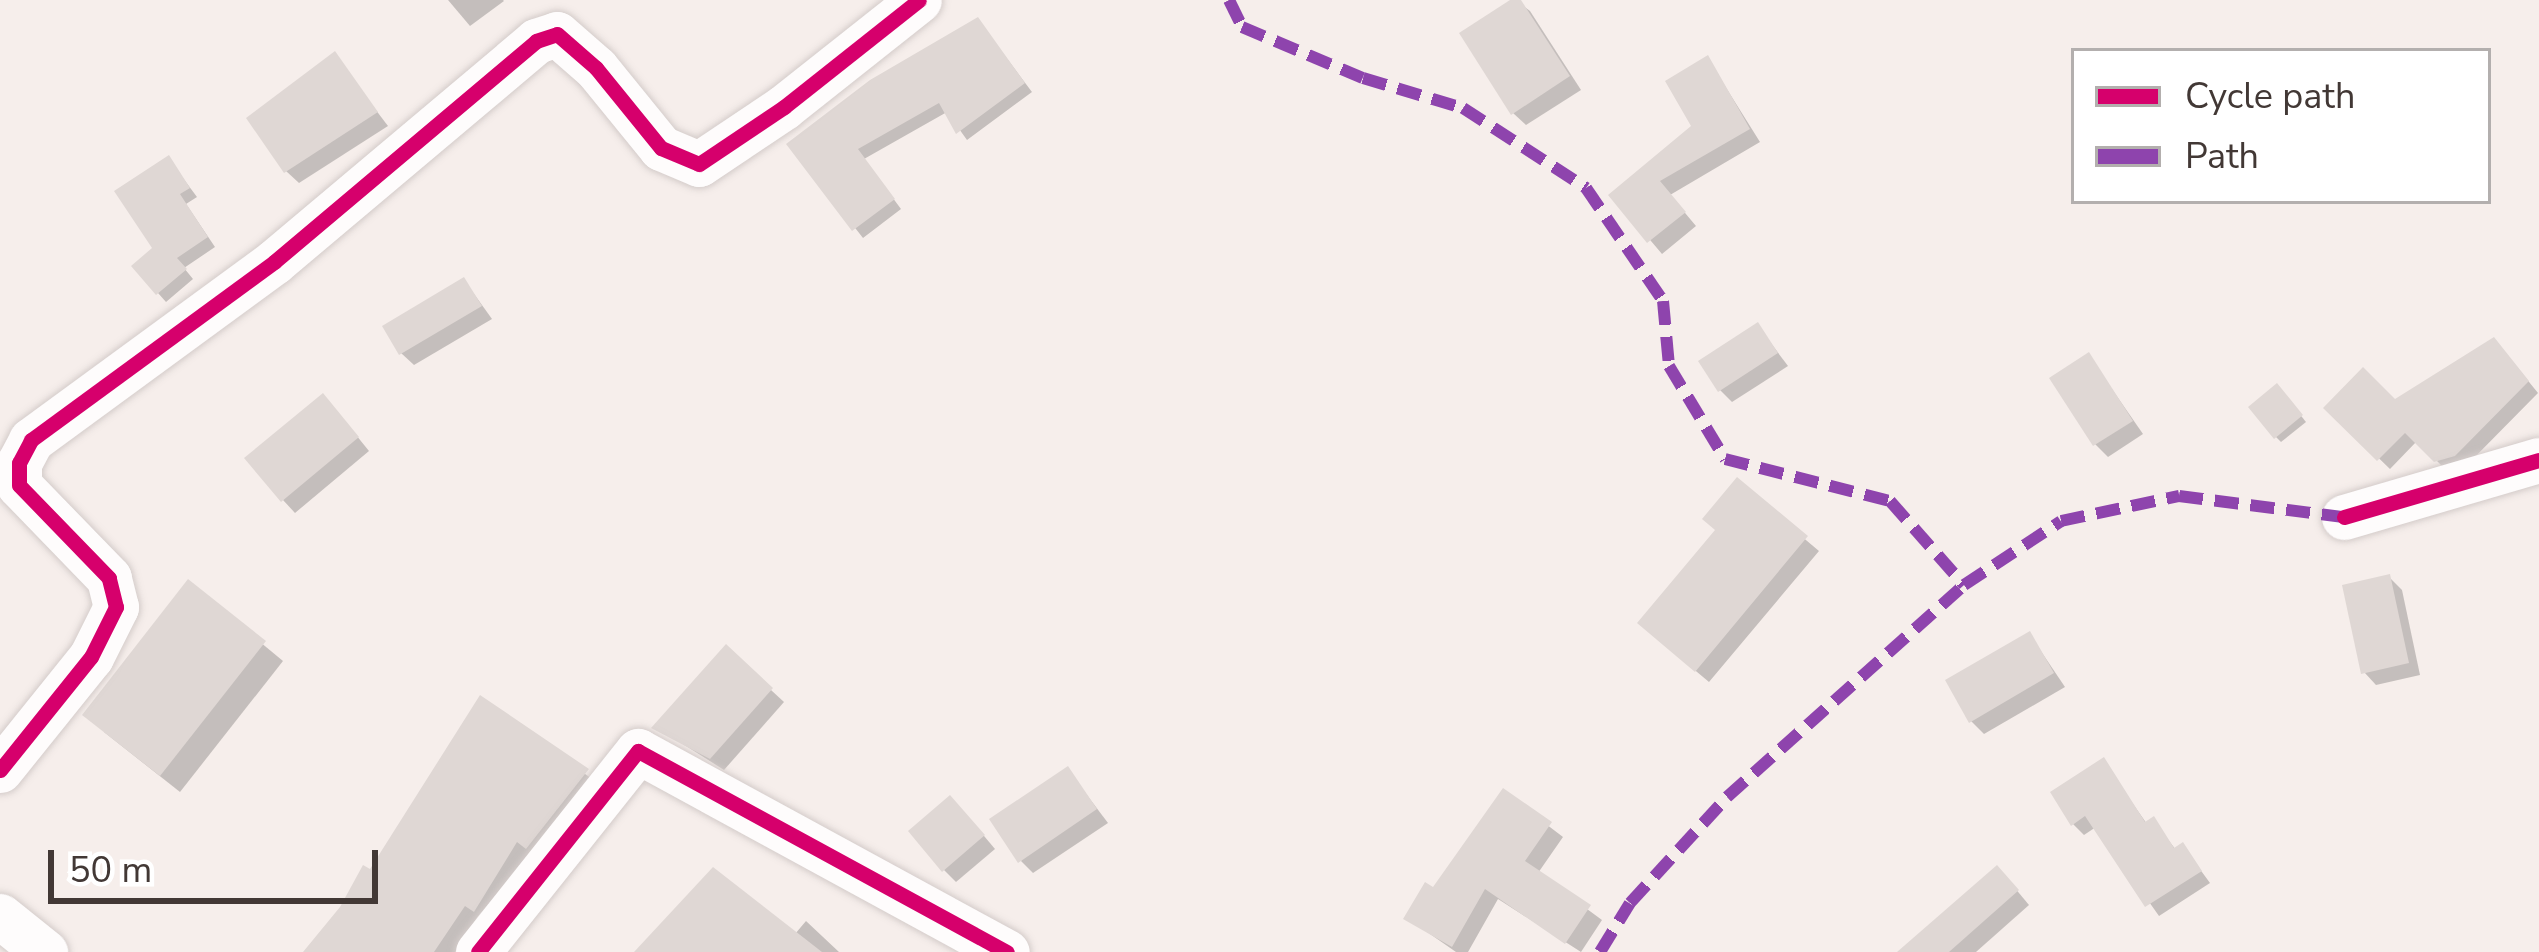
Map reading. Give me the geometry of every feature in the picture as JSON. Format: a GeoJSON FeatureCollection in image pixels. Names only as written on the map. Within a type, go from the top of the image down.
{"type":"FeatureCollection","features":[{"type":"Feature","properties":{"kind":"street"},"geometry":{"type":"LineString","coordinates":[[0,770],[91,657],[116,607],[109,578],[19,485],[20,463],[31,440],[274,262],[536,41],[557,34],[596,68],[661,148],[699,164],[784,107],[919,0]]}},
{"type":"Feature","properties":{"kind":"street"},"geometry":{"type":"LineString","coordinates":[[2344,517],[2539,460]]}},
{"type":"Feature","properties":{"kind":"street"},"geometry":{"type":"LineString","coordinates":[[478,952],[638,751],[1007,952]]}},
{"type":"Feature","properties":{"kind":"street"},"geometry":{"type":"LineString","coordinates":[[0,916],[45,952]]}},
{"type":"Feature","properties":{"kind":"building"},"geometry":{"type":"Polygon","coordinates":[[[1510,0],[1521,0],[1570,76],[1511,115],[1459,33],[1510,0]]]}},
{"type":"Feature","properties":{"kind":"building"},"geometry":{"type":"Polygon","coordinates":[[[978,17],[1025,83],[956,134],[939,103],[858,149],[895,199],[852,231],[786,144],[870,80],[978,17]]]}},
{"type":"Feature","properties":{"kind":"building"},"geometry":{"type":"Polygon","coordinates":[[[335,51],[378,112],[284,173],[246,118],[335,51]]]}},
{"type":"Feature","properties":{"kind":"building"},"geometry":{"type":"Polygon","coordinates":[[[1708,55],[1750,129],[1660,181],[1686,212],[1647,243],[1608,195],[1691,126],[1665,81],[1708,55]]]}},
{"type":"Feature","properties":{"kind":"building"},"geometry":{"type":"Polygon","coordinates":[[[169,155],[190,188],[180,194],[208,237],[177,258],[187,269],[156,295],[131,266],[152,248],[114,191],[169,155]]]}},
{"type":"Feature","properties":{"kind":"building"},"geometry":{"type":"Polygon","coordinates":[[[464,277],[482,306],[399,355],[382,326],[464,277]]]}},
{"type":"Feature","properties":{"kind":"building"},"geometry":{"type":"Polygon","coordinates":[[[1758,322],[1778,353],[1718,392],[1698,361],[1758,322]]]}},
{"type":"Feature","properties":{"kind":"building"},"geometry":{"type":"Polygon","coordinates":[[[2494,337],[2529,381],[2455,456],[2434,462],[2405,433],[2377,461],[2323,408],[2363,367],[2395,399],[2494,337]]]}},
{"type":"Feature","properties":{"kind":"building"},"geometry":{"type":"Polygon","coordinates":[[[2089,352],[2133,421],[2093,446],[2049,378],[2089,352]]]}},
{"type":"Feature","properties":{"kind":"building"},"geometry":{"type":"Polygon","coordinates":[[[2277,383],[2303,415],[2274,439],[2248,407],[2277,383]]]}},
{"type":"Feature","properties":{"kind":"building"},"geometry":{"type":"Polygon","coordinates":[[[323,393],[359,437],[281,502],[244,458],[323,393]]]}},
{"type":"Feature","properties":{"kind":"building"},"geometry":{"type":"Polygon","coordinates":[[[1737,477],[1808,536],[1695,672],[1637,623],[1715,530],[1702,519],[1737,477]]]}},
{"type":"Feature","properties":{"kind":"building"},"geometry":{"type":"Polygon","coordinates":[[[2390,574],[2409,663],[2361,674],[2342,585],[2390,574]]]}},
{"type":"Feature","properties":{"kind":"building"},"geometry":{"type":"Polygon","coordinates":[[[188,579],[266,641],[160,776],[82,715],[188,579]]]}},
{"type":"Feature","properties":{"kind":"building"},"geometry":{"type":"Polygon","coordinates":[[[2030,631],[2054,673],[1969,723],[1945,680],[2030,631]]]}},
{"type":"Feature","properties":{"kind":"building"},"geometry":{"type":"Polygon","coordinates":[[[726,644],[773,688],[710,759],[651,728],[726,644]]]}},
{"type":"Feature","properties":{"kind":"building"},"geometry":{"type":"Polygon","coordinates":[[[480,695],[589,769],[526,849],[517,842],[474,912],[465,906],[434,952],[303,952],[340,907],[363,865],[370,869],[480,695]]]}},
{"type":"Feature","properties":{"kind":"building"},"geometry":{"type":"Polygon","coordinates":[[[2104,757],[2145,822],[2154,816],[2174,848],[2183,842],[2202,871],[2145,907],[2085,816],[2071,826],[2050,792],[2104,757]]]}},
{"type":"Feature","properties":{"kind":"building"},"geometry":{"type":"Polygon","coordinates":[[[1068,766],[1097,809],[1018,863],[989,819],[1068,766]]]}},
{"type":"Feature","properties":{"kind":"building"},"geometry":{"type":"Polygon","coordinates":[[[1503,788],[1552,822],[1525,861],[1591,905],[1565,944],[1485,889],[1452,947],[1403,919],[1425,882],[1433,887],[1503,788]]]}},
{"type":"Feature","properties":{"kind":"building"},"geometry":{"type":"Polygon","coordinates":[[[950,795],[985,835],[942,872],[908,831],[950,795]]]}},
{"type":"Feature","properties":{"kind":"building"},"geometry":{"type":"Polygon","coordinates":[[[1997,865],[2019,890],[1949,952],[1897,952],[1997,865]]]}},
{"type":"Feature","properties":{"kind":"building"},"geometry":{"type":"Polygon","coordinates":[[[713,867],[822,952],[634,952],[713,867]]]}},
{"type":"Feature","properties":{"kind":"marked path"},"geometry":{"type":"LineString","coordinates":[[1229,0],[1242,27],[1363,78],[1463,108],[1586,188],[1663,301],[1669,366],[1725,459],[1890,501],[1964,585],[2061,521],[2179,496],[2344,517]]}},
{"type":"Feature","properties":{"kind":"marked path"},"geometry":{"type":"LineString","coordinates":[[1600,952],[1630,903],[1727,797],[1964,585]]}},
{"type":"Feature","properties":{"kind":"cycle path"},"geometry":{"type":"LineString","coordinates":[[0,770],[91,657],[116,607],[109,578],[19,485],[19,463],[31,440],[274,262],[536,41],[557,34],[596,68],[661,148],[699,164],[784,107],[919,0]]}},
{"type":"Feature","properties":{"kind":"cycle path"},"geometry":{"type":"LineString","coordinates":[[2344,517],[2539,460]]}},
{"type":"Feature","properties":{"kind":"cycle path"},"geometry":{"type":"LineString","coordinates":[[478,952],[638,751],[1007,952]]}}]}
